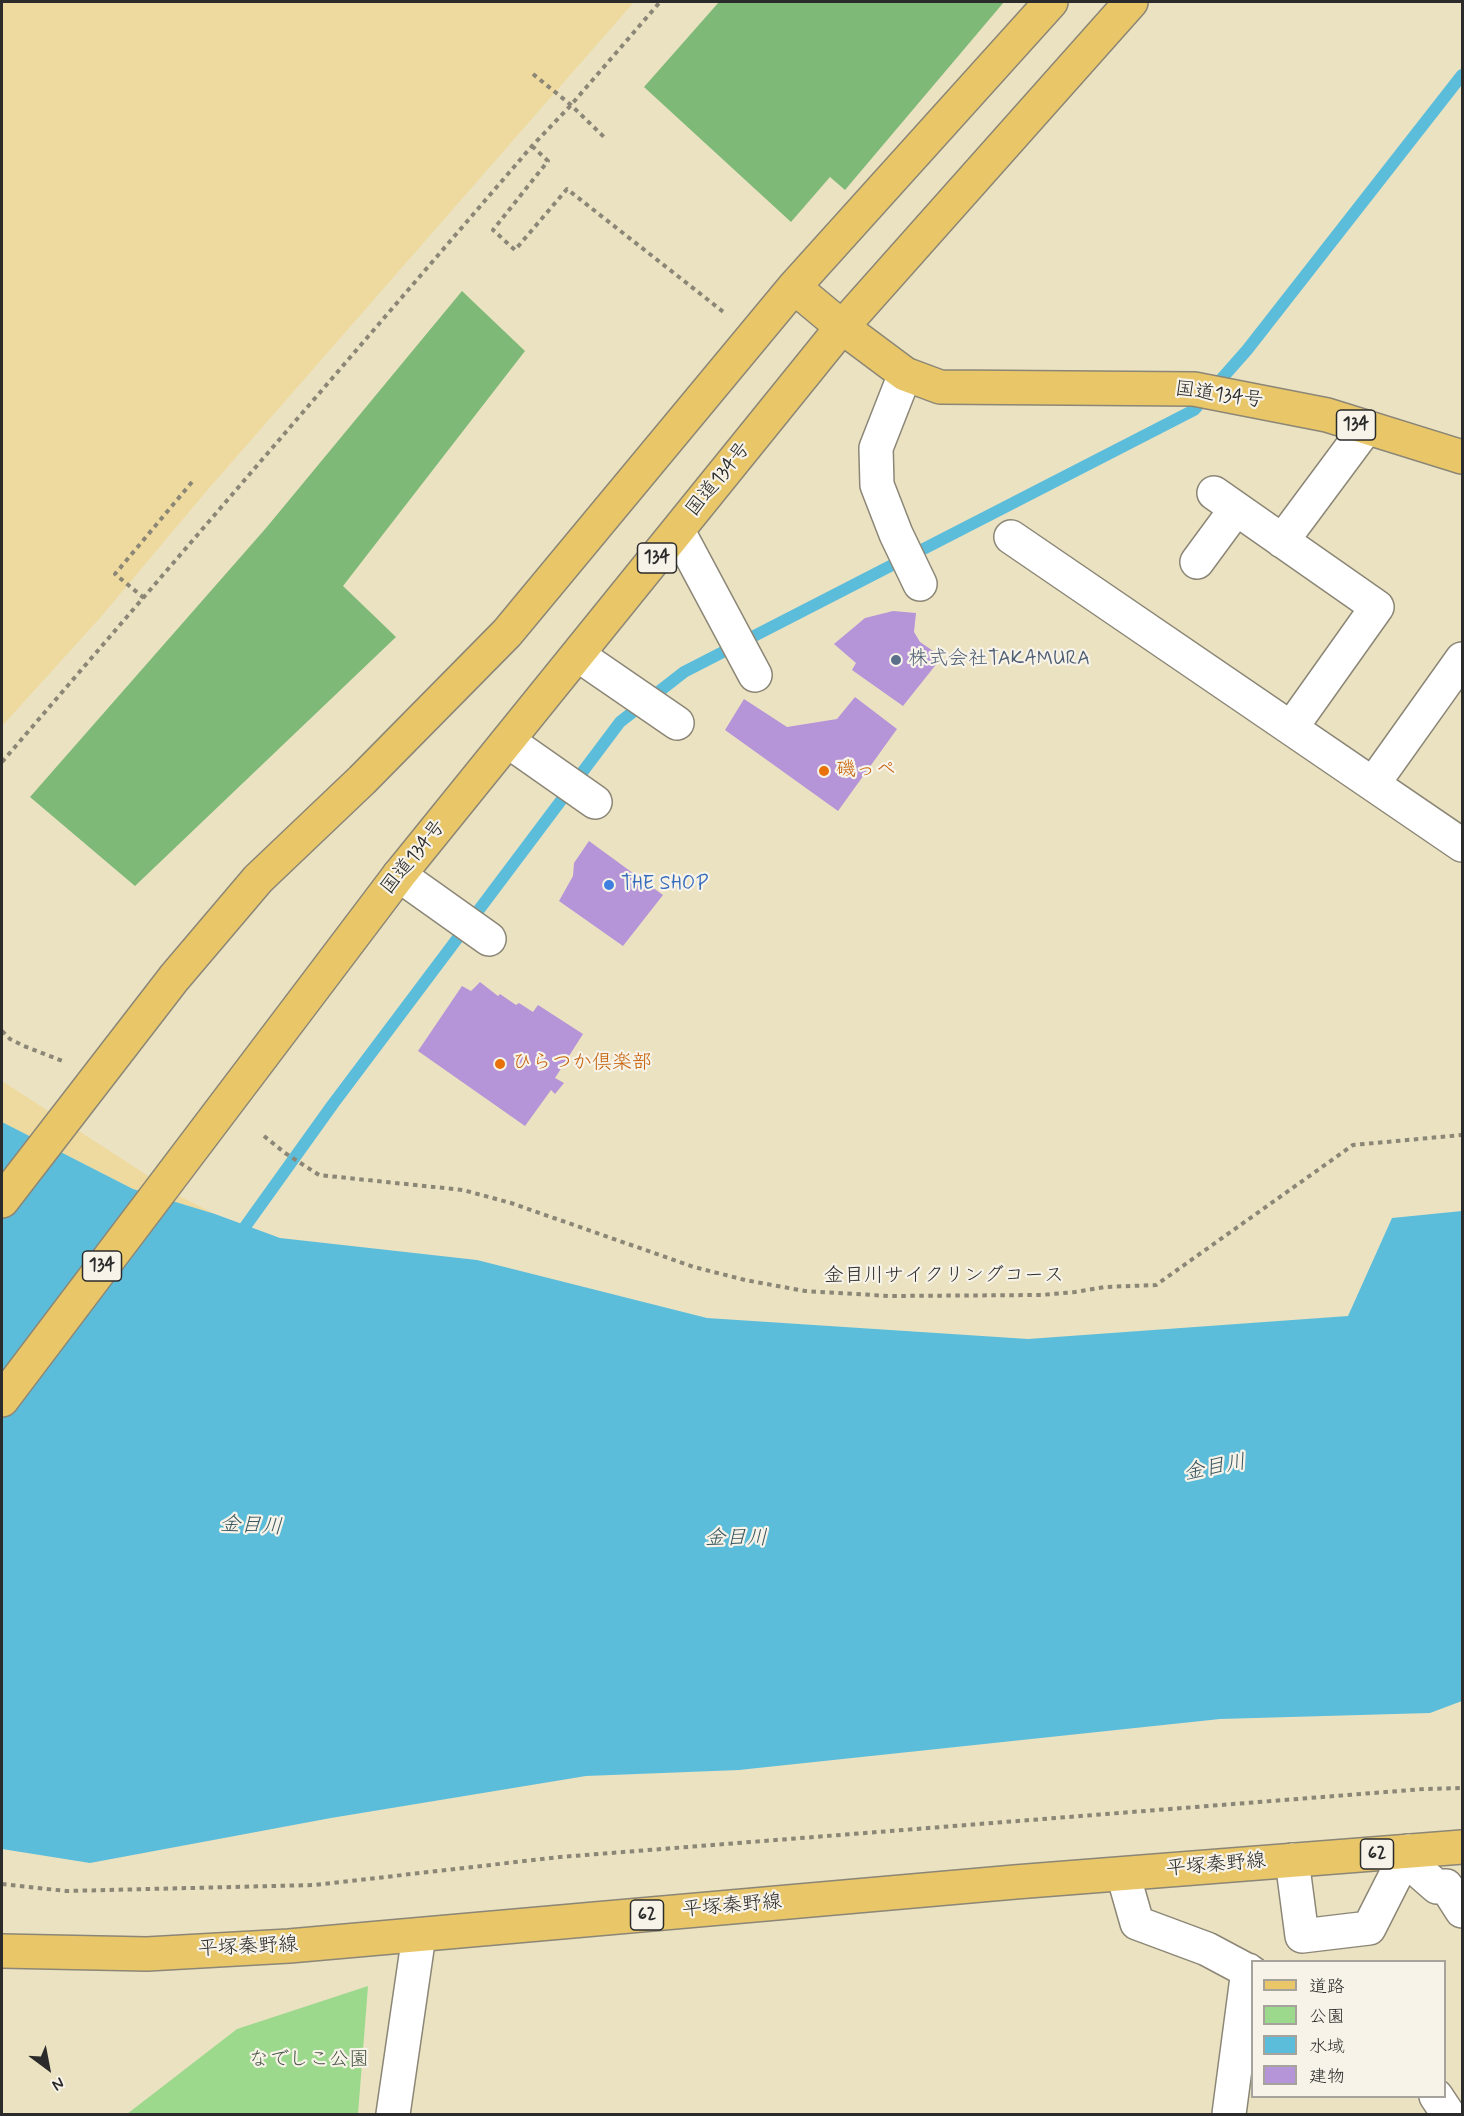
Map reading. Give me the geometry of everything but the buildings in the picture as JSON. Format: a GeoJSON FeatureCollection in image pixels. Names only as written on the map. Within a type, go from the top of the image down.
{"type":"FeatureCollection","features":[{"type":"Feature","properties":{"kind":"main road"},"geometry":{"type":"LineString","coordinates":[[2,1201],[174,978],[258,879],[362,780],[507,633],[794,287],[1051,2]]}},
{"type":"Feature","properties":{"kind":"main road","name":"国道134号"},"geometry":{"type":"LineString","coordinates":[[2,1400],[399,875],[842,327],[1131,2]]}},
{"type":"Feature","properties":{"kind":"main road","name":"国道134号"},"geometry":{"type":"LineString","coordinates":[[794,287],[842,327],[905,374],[940,387],[1194,388],[1327,415],[1462,457]]}},
{"type":"Feature","properties":{"kind":"main road","name":"平塚秦野線"},"geometry":{"type":"LineString","coordinates":[[2,1951],[147,1954],[289,1946],[1462,1847]]}},
{"type":"Feature","properties":{"kind":"street"},"geometry":{"type":"LineString","coordinates":[[905,374],[876,448],[877,485],[896,534],[920,584]]}},
{"type":"Feature","properties":{"kind":"street"},"geometry":{"type":"LineString","coordinates":[[1282,542],[1366,428]]}},
{"type":"Feature","properties":{"kind":"street"},"geometry":{"type":"LineString","coordinates":[[1197,562],[1225,502],[1377,607],[1291,728]]}},
{"type":"Feature","properties":{"kind":"street"},"geometry":{"type":"LineString","coordinates":[[678,531],[753,671]]}},
{"type":"Feature","properties":{"kind":"street"},"geometry":{"type":"LineString","coordinates":[[1011,537],[1462,845]]}},
{"type":"Feature","properties":{"kind":"street"},"geometry":{"type":"LineString","coordinates":[[578,654],[672,720]]}},
{"type":"Feature","properties":{"kind":"street"},"geometry":{"type":"LineString","coordinates":[[1373,784],[1462,659]]}},
{"type":"Feature","properties":{"kind":"street"},"geometry":{"type":"LineString","coordinates":[[508,741],[595,802]]}},
{"type":"Feature","properties":{"kind":"street"},"geometry":{"type":"LineString","coordinates":[[399,875],[489,939]]}},
{"type":"Feature","properties":{"kind":"street"},"geometry":{"type":"LineString","coordinates":[[1292,1860],[1302,1936],[1369,1928],[1408,1851]]}},
{"type":"Feature","properties":{"kind":"street"},"geometry":{"type":"LineString","coordinates":[[1408,1851],[1421,1873],[1437,1887],[1457,1894]]}},
{"type":"Feature","properties":{"kind":"street"},"geometry":{"type":"LineString","coordinates":[[1123,1874],[1137,1923],[1207,1949],[1250,1972],[1229,2115]]}},
{"type":"Feature","properties":{"kind":"street"},"geometry":{"type":"LineString","coordinates":[[393,2115],[419,1935]]}},
{"type":"Feature","properties":{"kind":"street"},"geometry":{"type":"LineString","coordinates":[[1437,2098],[1448,2115]]}},
{"type":"Feature","properties":{"kind":"path"},"geometry":{"type":"LineString","coordinates":[[2,762],[532,146],[571,105],[660,2]]}},
{"type":"Feature","properties":{"kind":"path"},"geometry":{"type":"LineString","coordinates":[[533,74],[571,105],[604,137]]}},
{"type":"Feature","properties":{"kind":"path"},"geometry":{"type":"LineString","coordinates":[[532,146],[548,161],[493,230],[515,250],[567,189],[731,318]]}},
{"type":"Feature","properties":{"kind":"path"},"geometry":{"type":"LineString","coordinates":[[144,597],[115,574],[192,482]]}},
{"type":"Feature","properties":{"kind":"path"},"geometry":{"type":"LineString","coordinates":[[2,1031],[10,1039],[24,1046],[66,1062]]}},
{"type":"Feature","properties":{"kind":"path","name":"金目川サイクリングコース"},"geometry":{"type":"LineString","coordinates":[[264,1136],[319,1175],[463,1190],[510,1203],[694,1267],[773,1286],[805,1291],[888,1296],[1041,1295],[1105,1287],[1156,1285],[1353,1145],[1462,1135]]}},
{"type":"Feature","properties":{"kind":"path"},"geometry":{"type":"LineString","coordinates":[[2,1884],[66,1891],[315,1885],[572,1856],[1462,1788]]}},
{"type":"Feature","properties":{"kind":"green space"},"geometry":{"type":"Polygon","coordinates":[[[719,2],[1004,2],[845,190],[830,177],[791,222],[644,87],[719,2]]]}},
{"type":"Feature","properties":{"kind":"green space"},"geometry":{"type":"Polygon","coordinates":[[[462,291],[525,351],[343,586],[396,637],[135,886],[30,797],[266,528],[462,291]]]}},
{"type":"Feature","properties":{"kind":"green space","name":"なでしこ公園"},"geometry":{"type":"Polygon","coordinates":[[[368,1986],[358,2114],[127,2114],[237,2029],[368,1986]]]}},
{"type":"Feature","properties":{"kind":"sand"},"geometry":{"type":"Polygon","coordinates":[[[2,2],[634,2],[210,487],[99,619],[2,726],[2,2]]]}},
{"type":"Feature","properties":{"kind":"sand"},"geometry":{"type":"Polygon","coordinates":[[[2,1081],[179,1196],[215,1214],[133,1189],[2,1122],[2,1081]]]}},
{"type":"Feature","properties":{"kind":"water","name":"金目川"},"geometry":{"type":"Polygon","coordinates":[[[2,1122],[133,1189],[215,1214],[280,1238],[477,1260],[707,1318],[1028,1339],[1348,1316],[1392,1218],[1462,1211],[1462,1701],[1430,1713],[1220,1719],[739,1770],[586,1776],[331,1818],[90,1863],[2,1849],[2,1122]]]}},
{"type":"Feature","properties":{"kind":"waterway"},"geometry":{"type":"LineString","coordinates":[[237,1238],[333,1104],[620,722],[684,672],[1194,410],[1247,350],[1462,75]]}},
{"type":"Feature","properties":{"kind":"place","name":"株式会社TAKAMURA"},"geometry":{"type":"Point","coordinates":[896,660]}},
{"type":"Feature","properties":{"kind":"place","name":"磯っペ"},"geometry":{"type":"Point","coordinates":[824,771]}},
{"type":"Feature","properties":{"kind":"place","name":"THE SHOP"},"geometry":{"type":"Point","coordinates":[609,885]}},
{"type":"Feature","properties":{"kind":"place","name":"ひらつか倶楽部"},"geometry":{"type":"Point","coordinates":[500,1064]}}]}
